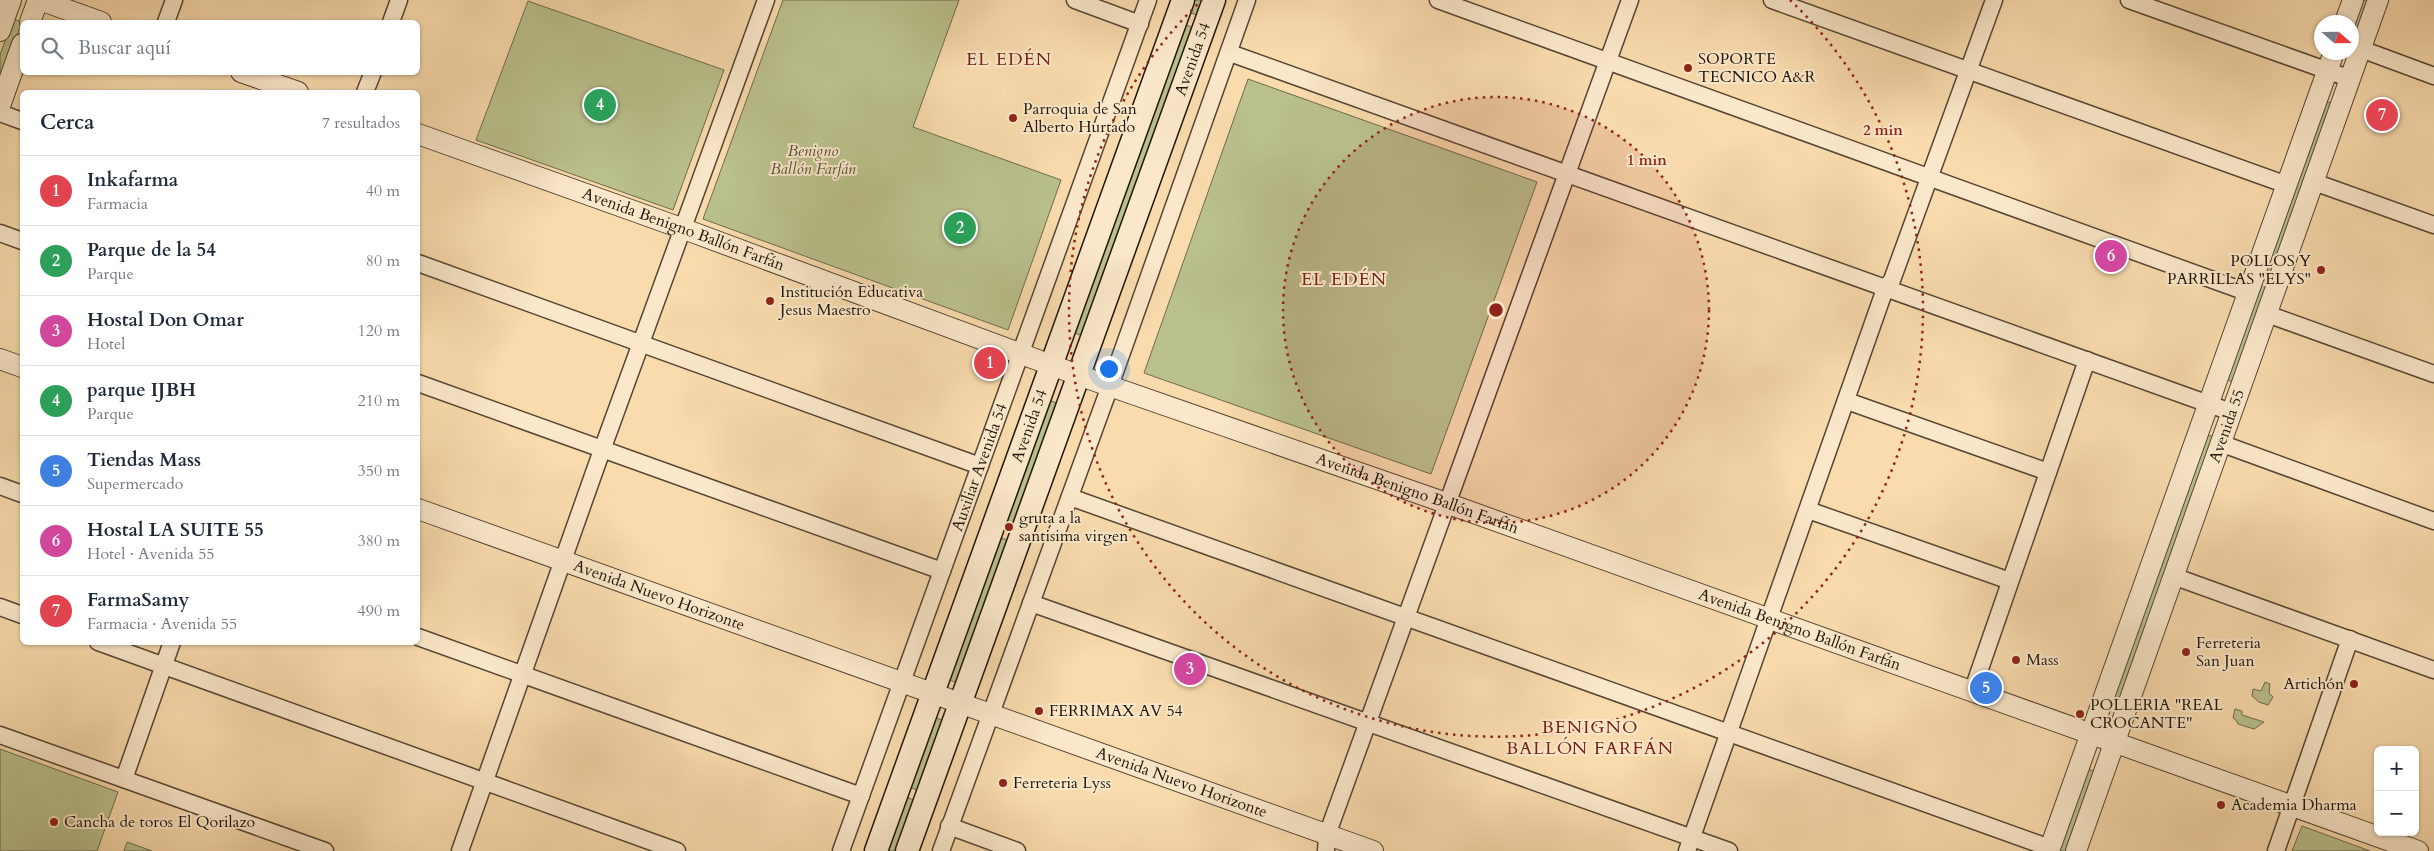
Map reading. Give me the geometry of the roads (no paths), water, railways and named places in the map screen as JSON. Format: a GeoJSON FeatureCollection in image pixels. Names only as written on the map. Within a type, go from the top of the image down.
{"type":"FeatureCollection","features":[{"type":"Feature","properties":{"kind":"main road","name":"Avenida 54"},"geometry":{"type":"LineString","coordinates":[[876,851],[1183,0]]}},
{"type":"Feature","properties":{"kind":"main road","name":"Avenida 54"},"geometry":{"type":"LineString","coordinates":[[907,851],[1214,0]]}},
{"type":"Feature","properties":{"kind":"street"},"geometry":{"type":"LineString","coordinates":[[0,31],[11,0]]}},
{"type":"Feature","properties":{"kind":"street"},"geometry":{"type":"LineString","coordinates":[[31,20],[39,0],[95,20]]}},
{"type":"Feature","properties":{"kind":"street"},"geometry":{"type":"LineString","coordinates":[[167,20],[174,0]]}},
{"type":"Feature","properties":{"kind":"street"},"geometry":{"type":"LineString","coordinates":[[460,851],[602,450],[766,0]]}},
{"type":"Feature","properties":{"kind":"street"},"geometry":{"type":"LineString","coordinates":[[1075,0],[1140,24]]}},
{"type":"Feature","properties":{"kind":"street","name":"Auxiliar Avenida 54"},"geometry":{"type":"LineString","coordinates":[[841,851],[1148,0]]}},
{"type":"Feature","properties":{"kind":"street"},"geometry":{"type":"LineString","coordinates":[[940,851],[1070,497],[1230,53],[1247,0]]}},
{"type":"Feature","properties":{"kind":"street"},"geometry":{"type":"LineString","coordinates":[[1438,0],[2248,293]]}},
{"type":"Feature","properties":{"kind":"street"},"geometry":{"type":"LineString","coordinates":[[1326,843],[1446,503],[1630,0]]}},
{"type":"Feature","properties":{"kind":"street"},"geometry":{"type":"LineString","coordinates":[[1772,0],[2287,184]]}},
{"type":"Feature","properties":{"kind":"street"},"geometry":{"type":"LineString","coordinates":[[1689,844],[1885,289],[1892,280],[1994,0]]}},
{"type":"Feature","properties":{"kind":"street"},"geometry":{"type":"LineString","coordinates":[[2129,0],[2331,61],[2351,79]]}},
{"type":"Feature","properties":{"kind":"street"},"geometry":{"type":"LineString","coordinates":[[2348,15],[2353,0]]}},
{"type":"Feature","properties":{"kind":"street","name":"Avenida 55"},"geometry":{"type":"LineString","coordinates":[[2076,851],[2378,0]]}},
{"type":"Feature","properties":{"kind":"street"},"geometry":{"type":"LineString","coordinates":[[391,20],[395,1]]}},
{"type":"Feature","properties":{"kind":"street"},"geometry":{"type":"LineString","coordinates":[[2361,49],[2434,76]]}},
{"type":"Feature","properties":{"kind":"street"},"geometry":{"type":"LineString","coordinates":[[0,106],[20,50]]}},
{"type":"Feature","properties":{"kind":"street"},"geometry":{"type":"LineString","coordinates":[[1230,53],[2231,412]]}},
{"type":"Feature","properties":{"kind":"street","name":"Avenida 55"},"geometry":{"type":"LineString","coordinates":[[2050,850],[2089,734],[2331,61]]}},
{"type":"Feature","properties":{"kind":"street"},"geometry":{"type":"LineString","coordinates":[[250,75],[292,90]]}},
{"type":"Feature","properties":{"kind":"street"},"geometry":{"type":"LineString","coordinates":[[367,90],[372,75]]}},
{"type":"Feature","properties":{"kind":"street"},"geometry":{"type":"LineString","coordinates":[[0,113],[20,120]]}},
{"type":"Feature","properties":{"kind":"street","name":"Avenida Benigno Ballón Farfán"},"geometry":{"type":"LineString","coordinates":[[420,135],[684,229],[1050,365],[1446,503],[2418,851]]}},
{"type":"Feature","properties":{"kind":"street"},"geometry":{"type":"LineString","coordinates":[[2314,182],[2434,225]]}},
{"type":"Feature","properties":{"kind":"street"},"geometry":{"type":"LineString","coordinates":[[0,233],[20,240]]}},
{"type":"Feature","properties":{"kind":"street"},"geometry":{"type":"LineString","coordinates":[[420,264],[980,466]]}},
{"type":"Feature","properties":{"kind":"street"},"geometry":{"type":"LineString","coordinates":[[2267,314],[2434,374]]}},
{"type":"Feature","properties":{"kind":"street"},"geometry":{"type":"LineString","coordinates":[[0,359],[20,366]]}},
{"type":"Feature","properties":{"kind":"street"},"geometry":{"type":"LineString","coordinates":[[1972,692],[2087,360]]}},
{"type":"Feature","properties":{"kind":"street"},"geometry":{"type":"LineString","coordinates":[[420,385],[942,571]]}},
{"type":"Feature","properties":{"kind":"street"},"geometry":{"type":"LineString","coordinates":[[1847,401],[2048,472]]}},
{"type":"Feature","properties":{"kind":"street"},"geometry":{"type":"LineString","coordinates":[[2220,443],[2434,521]]}},
{"type":"Feature","properties":{"kind":"street"},"geometry":{"type":"LineString","coordinates":[[0,486],[20,493]]}},
{"type":"Feature","properties":{"kind":"street"},"geometry":{"type":"LineString","coordinates":[[1070,497],[1728,732],[2050,850]]}},
{"type":"Feature","properties":{"kind":"street","name":"Avenida Nuevo Horizonte"},"geometry":{"type":"LineString","coordinates":[[420,510],[932,695],[990,714],[1326,843],[1373,851]]}},
{"type":"Feature","properties":{"kind":"street"},"geometry":{"type":"LineString","coordinates":[[1808,510],[2010,581]]}},
{"type":"Feature","properties":{"kind":"street"},"geometry":{"type":"LineString","coordinates":[[2173,576],[2434,670]]}},
{"type":"Feature","properties":{"kind":"street"},"geometry":{"type":"LineString","coordinates":[[1031,603],[1369,721],[1689,844],[1729,851]]}},
{"type":"Feature","properties":{"kind":"street"},"geometry":{"type":"LineString","coordinates":[[0,607],[20,614]]}},
{"type":"Feature","properties":{"kind":"street"},"geometry":{"type":"LineString","coordinates":[[420,638],[861,796]]}},
{"type":"Feature","properties":{"kind":"street"},"geometry":{"type":"LineString","coordinates":[[2276,851],[2350,639]]}},
{"type":"Feature","properties":{"kind":"street"},"geometry":{"type":"LineString","coordinates":[[106,645],[677,851]]}},
{"type":"Feature","properties":{"kind":"street"},"geometry":{"type":"LineString","coordinates":[[124,779],[171,645]]}},
{"type":"Feature","properties":{"kind":"street"},"geometry":{"type":"LineString","coordinates":[[0,735],[325,851]]}},
{"type":"Feature","properties":{"kind":"street"},"geometry":{"type":"LineString","coordinates":[[949,826],[1017,851]]}},
{"type":"Feature","properties":{"kind":"place","name":"SOPORTE TECNICO A&R"},"geometry":{"type":"Point","coordinates":[1688,68]}},
{"type":"Feature","properties":{"kind":"place","name":"parque IJBH"},"geometry":{"type":"Point","coordinates":[600,105]}},
{"type":"Feature","properties":{"kind":"place","name":"FarmaSamy"},"geometry":{"type":"Point","coordinates":[2382,115]}},
{"type":"Feature","properties":{"kind":"place","name":"Parroquia de San Alberto Hurtado"},"geometry":{"type":"Point","coordinates":[1013,118]}},
{"type":"Feature","properties":{"kind":"place","name":"Parque de la 54"},"geometry":{"type":"Point","coordinates":[960,228]}},
{"type":"Feature","properties":{"kind":"place","name":"Hostal LA SUITE 55"},"geometry":{"type":"Point","coordinates":[2111,256]}},
{"type":"Feature","properties":{"kind":"place","name":"POLLOS Y PARRILLAS \"ELYS\""},"geometry":{"type":"Point","coordinates":[2321,270]}},
{"type":"Feature","properties":{"kind":"place","name":"Institución Educativa Jesus Maestro"},"geometry":{"type":"Point","coordinates":[770,301]}},
{"type":"Feature","properties":{"kind":"place","name":"Inkafarma"},"geometry":{"type":"Point","coordinates":[990,363]}},
{"type":"Feature","properties":{"kind":"place","name":"gruta a la santisima virgen"},"geometry":{"type":"Point","coordinates":[1009,527]}},
{"type":"Feature","properties":{"kind":"place","name":"Ferreteria San Juan"},"geometry":{"type":"Point","coordinates":[2186,652]}},
{"type":"Feature","properties":{"kind":"place","name":"Mass"},"geometry":{"type":"Point","coordinates":[2016,660]}},
{"type":"Feature","properties":{"kind":"place","name":"Hostal Don Omar"},"geometry":{"type":"Point","coordinates":[1190,669]}},
{"type":"Feature","properties":{"kind":"place","name":"Artichón"},"geometry":{"type":"Point","coordinates":[2354,684]}},
{"type":"Feature","properties":{"kind":"place","name":"Tiendas Mass"},"geometry":{"type":"Point","coordinates":[1986,688]}},
{"type":"Feature","properties":{"kind":"place","name":"FERRIMAX AV 54"},"geometry":{"type":"Point","coordinates":[1039,711]}},
{"type":"Feature","properties":{"kind":"place","name":"POLLERIA \"REAL CROCANTE\""},"geometry":{"type":"Point","coordinates":[2080,714]}},
{"type":"Feature","properties":{"kind":"place","name":"Ferreteria Lyss"},"geometry":{"type":"Point","coordinates":[1003,783]}},
{"type":"Feature","properties":{"kind":"place","name":"Academia Dharma"},"geometry":{"type":"Point","coordinates":[2221,805]}},
{"type":"Feature","properties":{"kind":"place","name":"Cancha de toros El Qorilazo"},"geometry":{"type":"Point","coordinates":[54,822]}},
{"type":"Feature","properties":{"kind":"district","name":"EL EDÉN"},"geometry":{"type":"Point","coordinates":[1009,59]}},
{"type":"Feature","properties":{"kind":"district","name":"EL EDÉN"},"geometry":{"type":"Point","coordinates":[1344,279]}},
{"type":"Feature","properties":{"kind":"district","name":"BENIGNO BALLÓN FARFÁN"},"geometry":{"type":"Point","coordinates":[1590,738]}},
{"type":"Feature","properties":{"kind":"park label","name":"Benigno Ballón Farfán"},"geometry":{"type":"Point","coordinates":[813,160]}}]}
